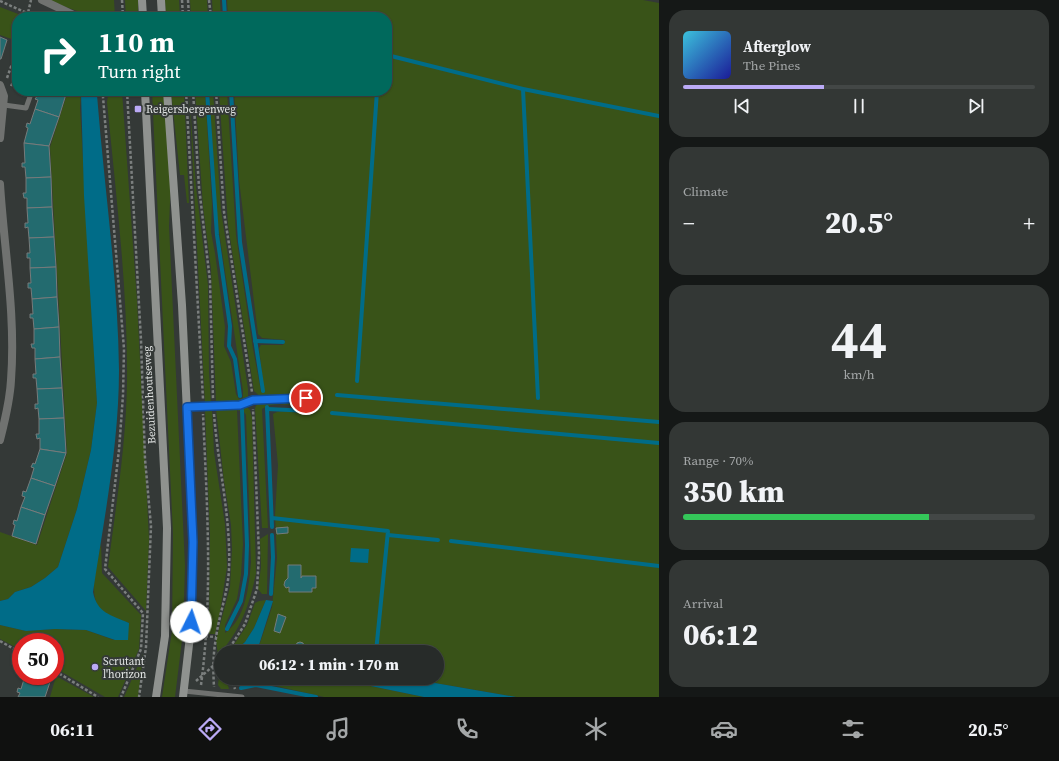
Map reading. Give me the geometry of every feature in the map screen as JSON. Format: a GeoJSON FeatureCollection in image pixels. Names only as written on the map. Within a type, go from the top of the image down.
{"type":"FeatureCollection","features":[{"type":"Feature","properties":{"kind":"main road"},"geometry":{"type":"LineString","coordinates":[[142,0],[143,12]]}},
{"type":"Feature","properties":{"kind":"main road"},"geometry":{"type":"LineString","coordinates":[[161,0],[162,12]]}},
{"type":"Feature","properties":{"kind":"main road","name":"Bezuidenhoutseweg"},"geometry":{"type":"LineString","coordinates":[[145,96],[168,528],[165,636],[156,697]]}},
{"type":"Feature","properties":{"kind":"main road"},"geometry":{"type":"LineString","coordinates":[[167,96],[187,407],[193,542],[190,636],[183,694]]}},
{"type":"Feature","properties":{"kind":"street"},"geometry":{"type":"LineString","coordinates":[[42,0],[67,12]]}},
{"type":"Feature","properties":{"kind":"street"},"geometry":{"type":"LineString","coordinates":[[0,138],[4,105],[4,96],[1,85]]}},
{"type":"Feature","properties":{"kind":"street"},"geometry":{"type":"LineString","coordinates":[[0,184],[11,319],[12,380],[8,407],[0,440]]}},
{"type":"Feature","properties":{"kind":"lane"},"geometry":{"type":"LineString","coordinates":[[4,105],[26,108],[30,96]]}},
{"type":"Feature","properties":{"kind":"lane"},"geometry":{"type":"LineString","coordinates":[[187,407],[240,405],[253,400],[306,398]]}},
{"type":"Feature","properties":{"kind":"lane"},"geometry":{"type":"LineString","coordinates":[[183,694],[200,693],[242,697]]}},
{"type":"Feature","properties":{"kind":"path"},"geometry":{"type":"LineString","coordinates":[[0,1],[28,12],[31,0]]}},
{"type":"Feature","properties":{"kind":"path"},"geometry":{"type":"LineString","coordinates":[[122,0],[123,12]]}},
{"type":"Feature","properties":{"kind":"path"},"geometry":{"type":"LineString","coordinates":[[182,0],[183,12]]}},
{"type":"Feature","properties":{"kind":"path"},"geometry":{"type":"LineString","coordinates":[[188,0],[189,12]]}},
{"type":"Feature","properties":{"kind":"path"},"geometry":{"type":"LineString","coordinates":[[209,0],[210,12]]}},
{"type":"Feature","properties":{"kind":"path"},"geometry":{"type":"LineString","coordinates":[[1,85],[10,72],[12,66]]}},
{"type":"Feature","properties":{"kind":"path"},"geometry":{"type":"LineString","coordinates":[[104,96],[124,349],[123,395],[119,450],[105,569],[143,613],[141,649],[121,697]]}},
{"type":"Feature","properties":{"kind":"path","name":"Bezuidenhoutseweg"},"geometry":{"type":"LineString","coordinates":[[127,96],[146,459],[151,526],[146,647],[139,697]]}},
{"type":"Feature","properties":{"kind":"path"},"geometry":{"type":"LineString","coordinates":[[186,96],[207,496],[206,636],[200,693]]}},
{"type":"Feature","properties":{"kind":"path"},"geometry":{"type":"LineString","coordinates":[[193,96],[199,187],[210,281],[213,407],[217,454],[228,529],[228,587],[216,637],[213,666],[215,694]]}},
{"type":"Feature","properties":{"kind":"path"},"geometry":{"type":"LineString","coordinates":[[216,96],[224,212],[253,400],[258,554],[257,589],[245,624],[232,645]]}},
{"type":"Feature","properties":{"kind":"path"},"geometry":{"type":"LineString","coordinates":[[206,636],[216,637]]}},
{"type":"Feature","properties":{"kind":"path"},"geometry":{"type":"LineString","coordinates":[[0,641],[12,648]]}},
{"type":"Feature","properties":{"kind":"path"},"geometry":{"type":"LineString","coordinates":[[183,694],[213,666]]}},
{"type":"Feature","properties":{"kind":"path"},"geometry":{"type":"LineString","coordinates":[[64,676],[98,697]]}},
{"type":"Feature","properties":{"kind":"green space"},"geometry":{"type":"Polygon","coordinates":[[[49,0],[114,0],[115,12],[82,12],[49,0]]]}},
{"type":"Feature","properties":{"kind":"green space"},"geometry":{"type":"Polygon","coordinates":[[[125,0],[138,0],[138,12],[126,12],[125,0]]]}},
{"type":"Feature","properties":{"kind":"green space"},"geometry":{"type":"Polygon","coordinates":[[[165,0],[179,0],[180,12],[166,12],[165,0]]]}},
{"type":"Feature","properties":{"kind":"green space"},"geometry":{"type":"Polygon","coordinates":[[[190,0],[207,0],[208,12],[191,12],[190,0]]]}},
{"type":"Feature","properties":{"kind":"green space"},"geometry":{"type":"Polygon","coordinates":[[[212,0],[220,0],[221,12],[213,12],[212,0]]]}},
{"type":"Feature","properties":{"kind":"green space"},"geometry":{"type":"Polygon","coordinates":[[[227,0],[643,0],[659,3],[659,697],[516,697],[444,685],[444,645],[259,645],[272,607],[277,558],[275,515],[278,465],[273,414],[282,411],[309,413],[313,411],[301,407],[280,404],[267,406],[262,409],[268,528],[262,528],[255,408],[257,404],[266,402],[254,391],[228,225],[219,96],[227,96],[236,235],[253,349],[261,391],[264,391],[259,348],[261,345],[283,345],[285,340],[262,338],[258,334],[239,180],[234,96],[392,96],[392,12],[228,12],[227,0]],[[288,565],[288,578],[284,584],[289,587],[289,592],[312,592],[316,576],[302,576],[301,578],[301,565],[288,565]],[[278,615],[274,631],[280,633],[286,617],[278,615]]]}},
{"type":"Feature","properties":{"kind":"green space"},"geometry":{"type":"Polygon","coordinates":[[[0,7],[13,12],[12,39],[0,35],[0,7]]]}},
{"type":"Feature","properties":{"kind":"green space"},"geometry":{"type":"Polygon","coordinates":[[[66,96],[81,96],[80,108],[97,403],[91,450],[77,509],[58,567],[31,587],[15,592],[8,599],[0,601],[0,532],[37,545],[67,453],[50,147],[66,96]]]}},
{"type":"Feature","properties":{"kind":"green space"},"geometry":{"type":"Polygon","coordinates":[[[108,96],[122,96],[137,301],[149,539],[146,611],[108,567],[123,452],[127,383],[127,348],[126,313],[118,207],[107,102],[108,96]]]}},
{"type":"Feature","properties":{"kind":"green space"},"geometry":{"type":"Polygon","coordinates":[[[152,96],[164,96],[171,179],[169,226],[185,566],[183,632],[175,697],[162,697],[172,631],[173,534],[152,96]]]}},
{"type":"Feature","properties":{"kind":"green space"},"geometry":{"type":"Polygon","coordinates":[[[172,96],[184,96],[189,203],[187,203],[184,175],[180,175],[172,96]]]}},
{"type":"Feature","properties":{"kind":"green space"},"geometry":{"type":"Polygon","coordinates":[[[189,96],[196,187],[208,285],[209,372],[211,403],[205,403],[189,96]]]}},
{"type":"Feature","properties":{"kind":"green space"},"geometry":{"type":"Polygon","coordinates":[[[195,96],[205,96],[212,204],[211,232],[225,327],[224,346],[231,362],[236,394],[239,399],[243,398],[243,391],[217,218],[209,96],[213,96],[221,210],[248,389],[248,397],[244,402],[216,403],[211,269],[203,206],[195,96]]]}},
{"type":"Feature","properties":{"kind":"green space"},"geometry":{"type":"Polygon","coordinates":[[[247,407],[250,410],[252,418],[256,573],[251,596],[238,627],[227,645],[217,645],[216,640],[230,587],[232,549],[231,525],[224,481],[216,409],[247,407]],[[242,409],[239,411],[237,410],[243,544],[241,575],[237,599],[225,625],[225,633],[238,619],[242,610],[247,591],[251,562],[246,415],[242,409]]]}},
{"type":"Feature","properties":{"kind":"green space"},"geometry":{"type":"Polygon","coordinates":[[[212,409],[214,452],[225,524],[227,567],[215,634],[209,634],[210,535],[205,410],[212,409]]]}},
{"type":"Feature","properties":{"kind":"green space"},"geometry":{"type":"Polygon","coordinates":[[[268,534],[267,594],[262,594],[258,589],[261,567],[260,539],[268,534]]]}},
{"type":"Feature","properties":{"kind":"green space"},"geometry":{"type":"Polygon","coordinates":[[[101,543],[102,573],[141,615],[139,649],[118,697],[105,697],[64,673],[64,633],[12,633],[12,645],[0,639],[0,625],[26,631],[55,629],[86,630],[114,640],[129,623],[112,617],[103,612],[98,606],[94,589],[101,543]]]}},
{"type":"Feature","properties":{"kind":"green space"},"geometry":{"type":"Polygon","coordinates":[[[266,600],[254,628],[242,645],[234,645],[247,625],[255,603],[266,600]]]}},
{"type":"Feature","properties":{"kind":"green space"},"geometry":{"type":"Polygon","coordinates":[[[143,654],[138,697],[124,697],[143,654]]]}},
{"type":"Feature","properties":{"kind":"green space"},"geometry":{"type":"Polygon","coordinates":[[[64,680],[94,697],[50,697],[53,685],[64,685],[64,680]]]}},
{"type":"Feature","properties":{"kind":"green space"},"geometry":{"type":"Polygon","coordinates":[[[218,685],[228,685],[229,689],[221,689],[218,685]]]}},
{"type":"Feature","properties":{"kind":"green space"},"geometry":{"type":"Polygon","coordinates":[[[272,685],[366,685],[424,697],[324,697],[272,685]]]}},
{"type":"Feature","properties":{"kind":"water"},"geometry":{"type":"Polygon","coordinates":[[[81,96],[97,96],[116,301],[119,370],[114,454],[93,592],[101,609],[129,623],[128,640],[115,640],[86,630],[55,629],[26,631],[0,625],[0,601],[8,599],[15,592],[31,587],[58,567],[77,509],[91,450],[97,403],[84,196],[81,96]]]}},
{"type":"Feature","properties":{"kind":"water"},"geometry":{"type":"Polygon","coordinates":[[[351,548],[369,549],[368,563],[350,562],[351,548]]]}},
{"type":"Feature","properties":{"kind":"water"},"geometry":{"type":"Polygon","coordinates":[[[266,600],[273,601],[259,645],[242,645],[254,628],[266,600]]]}},
{"type":"Feature","properties":{"kind":"water"},"geometry":{"type":"Polygon","coordinates":[[[366,685],[444,685],[516,697],[424,697],[366,685]]]}},
{"type":"Feature","properties":{"kind":"building"},"geometry":{"type":"Polygon","coordinates":[[[0,37],[7,40],[1,59],[0,59],[0,37]]]}},
{"type":"Feature","properties":{"kind":"building"},"geometry":{"type":"Polygon","coordinates":[[[37,96],[65,96],[59,117],[35,109],[38,100],[35,99],[37,96]]]}},
{"type":"Feature","properties":{"kind":"building"},"geometry":{"type":"Polygon","coordinates":[[[35,109],[59,117],[49,146],[24,143],[28,128],[26,127],[27,123],[30,124],[35,109]]]}},
{"type":"Feature","properties":{"kind":"building"},"geometry":{"type":"Polygon","coordinates":[[[24,143],[49,146],[51,177],[26,178],[25,167],[22,167],[22,163],[25,163],[24,143]]]}},
{"type":"Feature","properties":{"kind":"building"},"geometry":{"type":"Polygon","coordinates":[[[51,177],[52,207],[27,208],[27,198],[24,198],[23,193],[26,193],[26,178],[51,177]]]}},
{"type":"Feature","properties":{"kind":"building"},"geometry":{"type":"Polygon","coordinates":[[[52,207],[54,237],[29,238],[28,227],[25,228],[25,223],[28,223],[27,208],[52,207]]]}},
{"type":"Feature","properties":{"kind":"building"},"geometry":{"type":"Polygon","coordinates":[[[54,237],[56,267],[30,268],[30,258],[27,258],[27,253],[30,253],[29,238],[54,237]]]}},
{"type":"Feature","properties":{"kind":"building"},"geometry":{"type":"Polygon","coordinates":[[[56,267],[57,297],[32,299],[31,288],[28,288],[28,283],[31,283],[30,268],[56,267]]]}},
{"type":"Feature","properties":{"kind":"building"},"geometry":{"type":"Polygon","coordinates":[[[57,297],[59,327],[34,329],[33,318],[30,318],[30,314],[33,314],[32,299],[57,297]]]}},
{"type":"Feature","properties":{"kind":"building"},"geometry":{"type":"Polygon","coordinates":[[[59,327],[60,357],[35,359],[35,348],[32,348],[31,344],[34,344],[34,329],[59,327]]]}},
{"type":"Feature","properties":{"kind":"building"},"geometry":{"type":"Polygon","coordinates":[[[60,357],[62,388],[37,389],[36,378],[33,378],[33,374],[36,374],[35,359],[60,357]]]}},
{"type":"Feature","properties":{"kind":"building"},"geometry":{"type":"Polygon","coordinates":[[[62,388],[64,418],[39,419],[38,408],[35,409],[35,404],[38,404],[37,389],[62,388]]]}},
{"type":"Feature","properties":{"kind":"building"},"geometry":{"type":"Polygon","coordinates":[[[64,418],[66,453],[40,449],[40,438],[37,439],[36,434],[39,434],[39,419],[64,418]]]}},
{"type":"Feature","properties":{"kind":"building"},"geometry":{"type":"Polygon","coordinates":[[[40,449],[66,453],[55,486],[31,478],[34,468],[31,467],[33,463],[35,464],[40,449]]]}},
{"type":"Feature","properties":{"kind":"building"},"geometry":{"type":"Polygon","coordinates":[[[31,478],[55,486],[45,515],[21,507],[25,497],[22,496],[23,491],[26,492],[31,478]]]}},
{"type":"Feature","properties":{"kind":"building"},"geometry":{"type":"Polygon","coordinates":[[[21,507],[45,515],[36,544],[12,536],[15,525],[13,524],[14,520],[17,521],[21,507]]]}},
{"type":"Feature","properties":{"kind":"building"},"geometry":{"type":"Polygon","coordinates":[[[288,527],[288,533],[277,534],[276,528],[288,527]]]}},
{"type":"Feature","properties":{"kind":"building"},"geometry":{"type":"Polygon","coordinates":[[[288,565],[301,565],[301,578],[302,576],[316,576],[316,588],[312,588],[312,592],[289,592],[289,587],[286,588],[284,585],[288,578],[288,565]]]}},
{"type":"Feature","properties":{"kind":"building"},"geometry":{"type":"Polygon","coordinates":[[[278,614],[286,617],[280,633],[274,631],[278,614]]]}},
{"type":"Feature","properties":{"kind":"building"},"geometry":{"type":"Polygon","coordinates":[[[298,642],[302,642],[304,644],[296,645],[298,642]]]}},
{"type":"Feature","properties":{"kind":"building"},"geometry":{"type":"Polygon","coordinates":[[[22,685],[49,685],[45,697],[18,697],[20,693],[17,692],[18,688],[21,689],[22,685]]]}},
{"type":"Feature","properties":{"kind":"waterway"},"geometry":{"type":"LineString","coordinates":[[224,0],[225,12]]}},
{"type":"Feature","properties":{"kind":"waterway"},"geometry":{"type":"LineString","coordinates":[[392,56],[523,89],[659,116]]}},
{"type":"Feature","properties":{"kind":"waterway"},"geometry":{"type":"LineString","coordinates":[[523,89],[538,398]]}},
{"type":"Feature","properties":{"kind":"waterway"},"geometry":{"type":"LineString","coordinates":[[207,96],[217,235],[230,326],[229,346],[235,359],[240,396]]}},
{"type":"Feature","properties":{"kind":"waterway"},"geometry":{"type":"LineString","coordinates":[[231,96],[240,242],[263,391]]}},
{"type":"Feature","properties":{"kind":"waterway"},"geometry":{"type":"LineString","coordinates":[[357,381],[377,96]]}},
{"type":"Feature","properties":{"kind":"waterway"},"geometry":{"type":"LineString","coordinates":[[255,341],[283,342]]}},
{"type":"Feature","properties":{"kind":"waterway"},"geometry":{"type":"LineString","coordinates":[[337,395],[659,422]]}},
{"type":"Feature","properties":{"kind":"waterway"},"geometry":{"type":"LineString","coordinates":[[267,407],[272,527]]}},
{"type":"Feature","properties":{"kind":"waterway"},"geometry":{"type":"LineString","coordinates":[[267,409],[311,411]]}},
{"type":"Feature","properties":{"kind":"waterway"},"geometry":{"type":"LineString","coordinates":[[227,629],[241,601],[246,574],[247,545],[242,410]]}},
{"type":"Feature","properties":{"kind":"waterway"},"geometry":{"type":"LineString","coordinates":[[332,413],[659,443]]}},
{"type":"Feature","properties":{"kind":"waterway"},"geometry":{"type":"LineString","coordinates":[[272,518],[388,531],[377,645]]}},
{"type":"Feature","properties":{"kind":"waterway"},"geometry":{"type":"LineString","coordinates":[[271,594],[273,557],[272,535]]}},
{"type":"Feature","properties":{"kind":"waterway"},"geometry":{"type":"LineString","coordinates":[[388,535],[438,540]]}},
{"type":"Feature","properties":{"kind":"waterway"},"geometry":{"type":"LineString","coordinates":[[451,541],[659,566]]}},
{"type":"Feature","properties":{"kind":"waterway"},"geometry":{"type":"LineString","coordinates":[[241,688],[256,685],[316,697]]}},
{"type":"Feature","properties":{"kind":"place","name":"Reigersbergenweg"},"geometry":{"type":"Point","coordinates":[138,109]}},
{"type":"Feature","properties":{"kind":"place","name":"Scrutant l'horizon"},"geometry":{"type":"Point","coordinates":[95,667]}},
{"type":"Feature","properties":{"kind":"route"},"geometry":{"type":"LineString","coordinates":[[191,622],[193,542],[191,463],[187,407],[240,405],[253,400],[306,398]]}}]}
